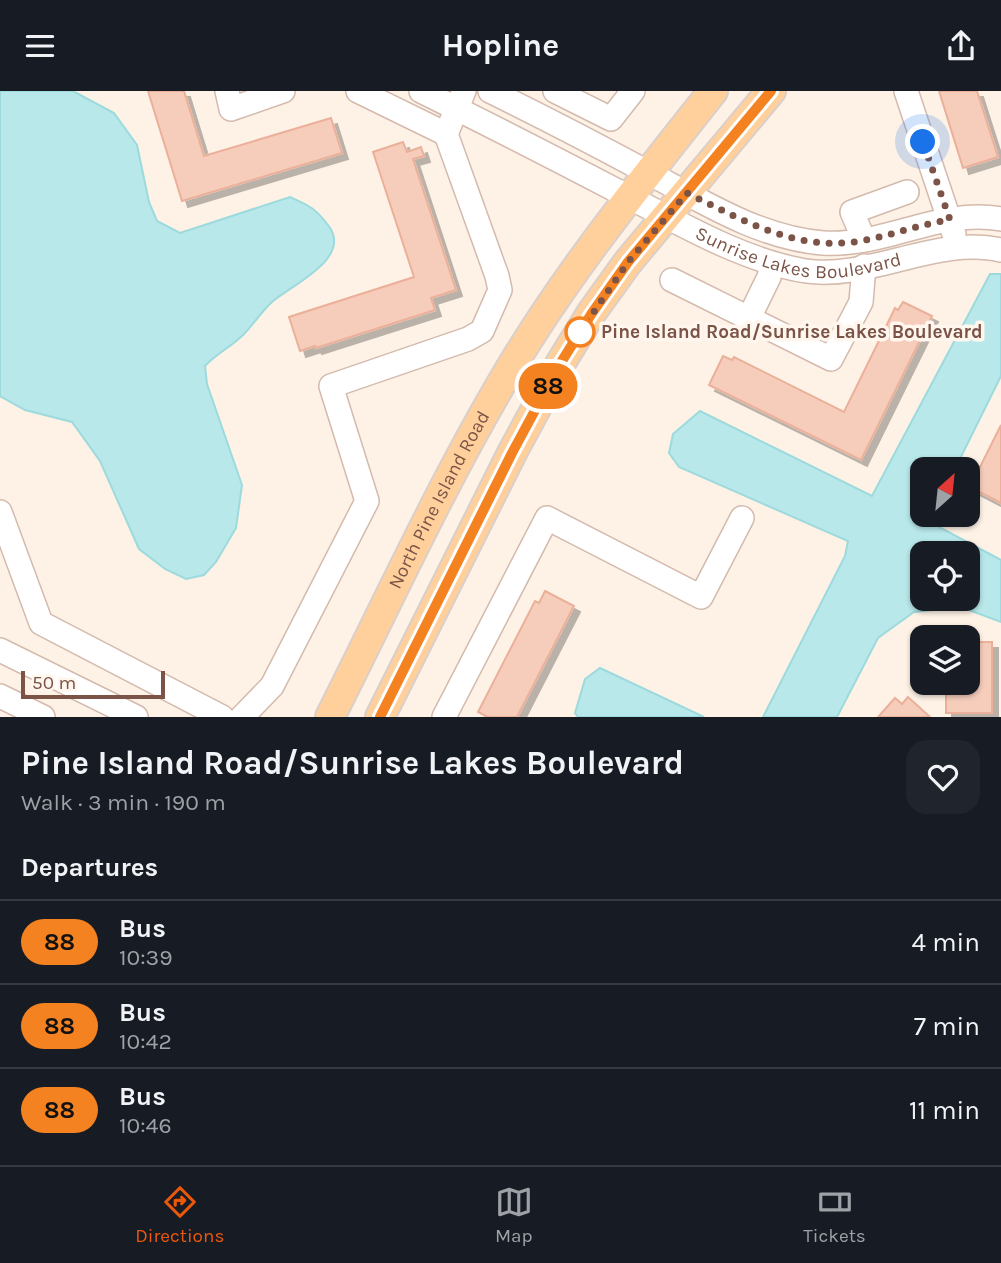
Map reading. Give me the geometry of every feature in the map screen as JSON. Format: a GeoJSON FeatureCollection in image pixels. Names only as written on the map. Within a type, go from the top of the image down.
{"type":"FeatureCollection","features":[{"type":"Feature","properties":{"kind":"main road","name":"North Pine Island Road"},"geometry":{"type":"LineString","coordinates":[[330,717],[465,448],[511,367],[587,251],[713,91]]}},
{"type":"Feature","properties":{"kind":"main road"},"geometry":{"type":"LineString","coordinates":[[380,717],[512,453],[560,364],[628,262],[771,91]]}},
{"type":"Feature","properties":{"kind":"street"},"geometry":{"type":"LineString","coordinates":[[227,91],[232,109],[284,91]]}},
{"type":"Feature","properties":{"kind":"street"},"geometry":{"type":"LineString","coordinates":[[358,91],[446,134]]}},
{"type":"Feature","properties":{"kind":"street","name":"Sunrise Lakes Boulevard"},"geometry":{"type":"LineString","coordinates":[[421,91],[460,100],[667,217],[772,264],[809,271],[834,272],[971,247],[1001,250]]}},
{"type":"Feature","properties":{"kind":"street","name":"Sunrise Lakes Boulevard"},"geometry":{"type":"LineString","coordinates":[[491,91],[687,193],[766,232],[786,238],[841,244],[971,216],[1001,219]]}},
{"type":"Feature","properties":{"kind":"street"},"geometry":{"type":"LineString","coordinates":[[555,91],[611,119],[633,91]]}},
{"type":"Feature","properties":{"kind":"street"},"geometry":{"type":"LineString","coordinates":[[906,91],[958,249]]}},
{"type":"Feature","properties":{"kind":"street"},"geometry":{"type":"LineString","coordinates":[[242,717],[272,686],[367,501],[331,386],[468,339],[482,331],[500,290],[446,134],[460,100]]}},
{"type":"Feature","properties":{"kind":"street"},"geometry":{"type":"LineString","coordinates":[[864,240],[852,212],[907,192]]}},
{"type":"Feature","properties":{"kind":"street"},"geometry":{"type":"LineString","coordinates":[[749,318],[769,277],[772,264]]}},
{"type":"Feature","properties":{"kind":"street"},"geometry":{"type":"LineString","coordinates":[[672,280],[831,359],[861,302],[864,266]]}},
{"type":"Feature","properties":{"kind":"street"},"geometry":{"type":"LineString","coordinates":[[0,512],[41,623],[222,717]]}},
{"type":"Feature","properties":{"kind":"street"},"geometry":{"type":"LineString","coordinates":[[444,717],[547,518],[701,597],[742,518]]}},
{"type":"Feature","properties":{"kind":"street"},"geometry":{"type":"LineString","coordinates":[[0,650],[136,717]]}},
{"type":"Feature","properties":{"kind":"street"},"geometry":{"type":"LineString","coordinates":[[0,696],[43,717]]}},
{"type":"Feature","properties":{"kind":"water"},"geometry":{"type":"Polygon","coordinates":[[[0,91],[73,91],[114,113],[137,145],[149,202],[157,221],[180,233],[290,197],[316,211],[334,237],[333,249],[317,269],[272,302],[243,335],[205,366],[207,384],[242,485],[236,528],[216,562],[204,575],[186,579],[165,569],[139,549],[100,461],[72,422],[25,410],[0,396],[0,91]]]}},
{"type":"Feature","properties":{"kind":"water"},"geometry":{"type":"Polygon","coordinates":[[[990,274],[1001,274],[1001,376],[961,457],[910,457],[910,527],[939,527],[965,541],[910,541],[910,611],[923,611],[914,612],[878,638],[837,717],[763,717],[845,556],[848,541],[679,467],[669,453],[673,434],[700,411],[872,496],[990,274]]]}},
{"type":"Feature","properties":{"kind":"water"},"geometry":{"type":"Polygon","coordinates":[[[980,549],[1001,560],[1001,622],[972,611],[980,611],[980,549]]]}},
{"type":"Feature","properties":{"kind":"water"},"geometry":{"type":"Polygon","coordinates":[[[600,668],[704,717],[578,717],[575,713],[585,679],[600,668]]]}},
{"type":"Feature","properties":{"kind":"building"},"geometry":{"type":"Polygon","coordinates":[[[148,91],[184,91],[204,156],[331,118],[342,153],[182,201],[148,91]]]}},
{"type":"Feature","properties":{"kind":"building"},"geometry":{"type":"Polygon","coordinates":[[[939,91],[977,91],[998,157],[963,168],[939,91]]]}},
{"type":"Feature","properties":{"kind":"building"},"geometry":{"type":"Polygon","coordinates":[[[403,142],[407,152],[421,147],[424,156],[413,159],[456,290],[431,298],[435,310],[300,351],[289,317],[414,277],[373,152],[403,142]]]}},
{"type":"Feature","properties":{"kind":"building"},"geometry":{"type":"Polygon","coordinates":[[[903,302],[932,316],[861,460],[709,385],[723,356],[732,360],[734,357],[844,412],[895,308],[898,310],[903,302]]]}},
{"type":"Feature","properties":{"kind":"building"},"geometry":{"type":"Polygon","coordinates":[[[1001,425],[1001,503],[980,492],[980,467],[1001,425]]]}},
{"type":"Feature","properties":{"kind":"building"},"geometry":{"type":"Polygon","coordinates":[[[545,591],[574,606],[517,717],[488,717],[478,712],[535,601],[539,603],[545,591]]]}},
{"type":"Feature","properties":{"kind":"building"},"geometry":{"type":"Polygon","coordinates":[[[980,642],[992,642],[992,713],[946,713],[946,695],[980,695],[980,642]]]}},
{"type":"Feature","properties":{"kind":"building"},"geometry":{"type":"Polygon","coordinates":[[[908,697],[930,717],[878,717],[895,698],[902,704],[908,697]]]}},
{"type":"Feature","properties":{"kind":"bus line","name":"88"},"geometry":{"type":"LineString","coordinates":[[380,717],[512,453],[560,364],[628,262],[771,91]]}},
{"type":"Feature","properties":{"kind":"place","name":"Pine Island Road/Sunrise Lakes Boulevard"},"geometry":{"type":"Point","coordinates":[580,332]}},
{"type":"Feature","properties":{"kind":"route"},"geometry":{"type":"LineString","coordinates":[[580,332],[628,262],[687,193],[766,232],[804,241],[841,244],[950,220],[923,142]]}}]}
